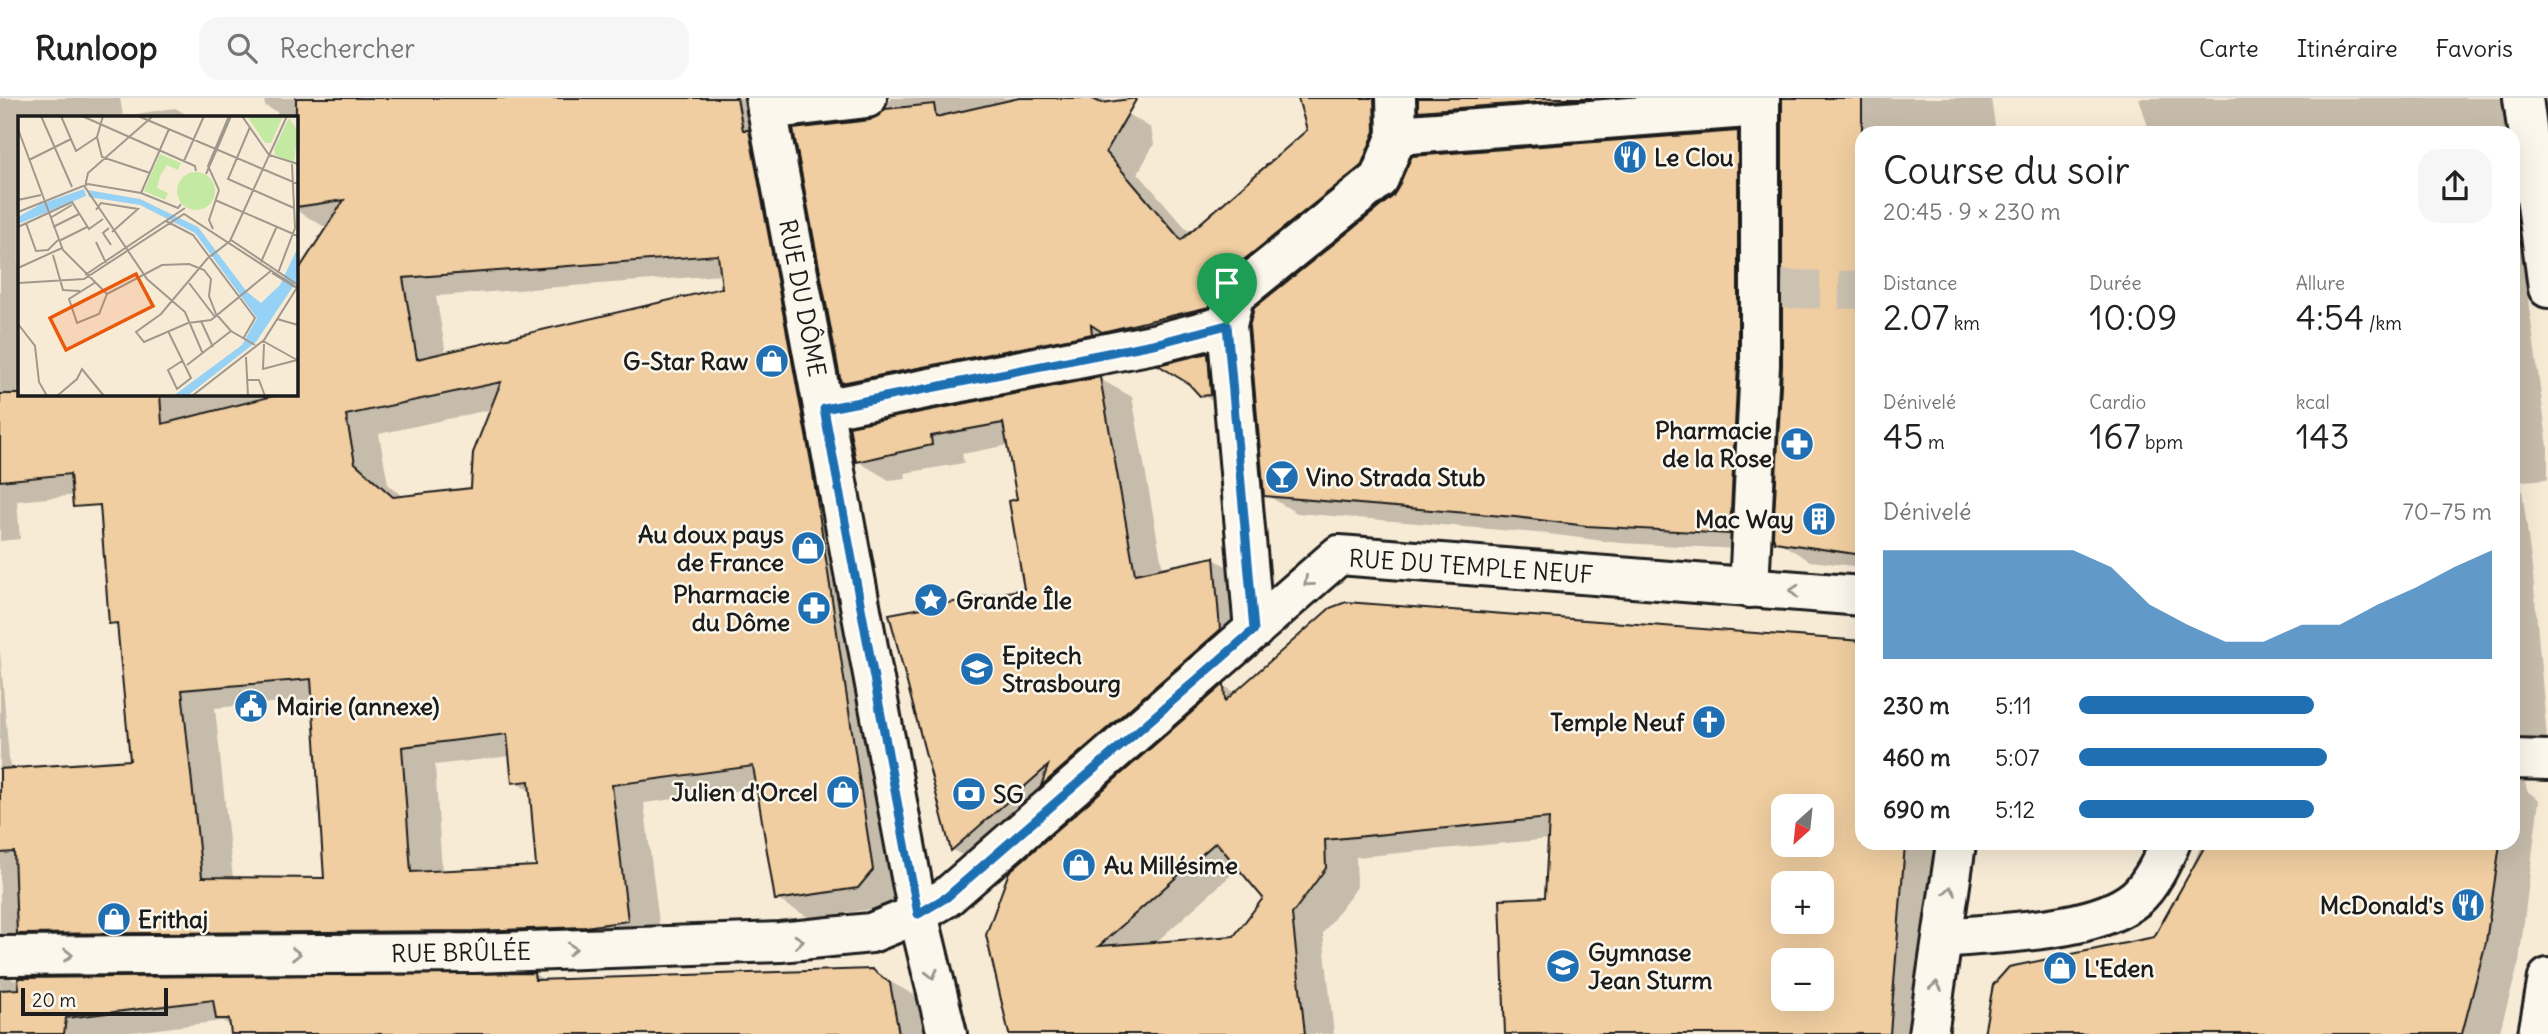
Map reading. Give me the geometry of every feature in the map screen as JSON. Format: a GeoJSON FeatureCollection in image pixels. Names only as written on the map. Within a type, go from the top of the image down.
{"type":"FeatureCollection","features":[{"type":"Feature","properties":{"kind":"street"},"geometry":{"type":"LineString","coordinates":[[766,104],[867,98]]}},
{"type":"Feature","properties":{"kind":"street"},"geometry":{"type":"LineString","coordinates":[[1254,630],[1227,325],[1234,296],[1379,179],[1397,135],[1396,98]]}},
{"type":"Feature","properties":{"kind":"street"},"geometry":{"type":"LineString","coordinates":[[2523,98],[2535,272]]}},
{"type":"Feature","properties":{"kind":"street"},"geometry":{"type":"LineString","coordinates":[[1397,135],[1760,102],[1771,289],[1760,365],[1748,588]]}},
{"type":"Feature","properties":{"kind":"street","name":"RUE DU DÔME"},"geometry":{"type":"LineString","coordinates":[[766,104],[918,914],[947,1034]]}},
{"type":"Feature","properties":{"kind":"street"},"geometry":{"type":"LineString","coordinates":[[824,409],[1158,343],[1227,325]]}},
{"type":"Feature","properties":{"kind":"street","name":"RUE DU TEMPLE NEUF"},"geometry":{"type":"LineString","coordinates":[[918,914],[947,897],[1339,555],[1855,596]]}},
{"type":"Feature","properties":{"kind":"street"},"geometry":{"type":"LineString","coordinates":[[2520,759],[2548,760]]}},
{"type":"Feature","properties":{"kind":"street"},"geometry":{"type":"LineString","coordinates":[[1928,1034],[1955,850]]}},
{"type":"Feature","properties":{"kind":"street"},"geometry":{"type":"LineString","coordinates":[[1944,938],[2079,922],[2116,911],[2137,896],[2166,850]]}},
{"type":"Feature","properties":{"kind":"street","name":"RUE BRÛLÉE"},"geometry":{"type":"LineString","coordinates":[[0,956],[473,953],[780,942],[871,933],[918,914]]}},
{"type":"Feature","properties":{"kind":"street"},"geometry":{"type":"LineString","coordinates":[[2538,1034],[2548,978]]}},
{"type":"Feature","properties":{"kind":"building"},"geometry":{"type":"Polygon","coordinates":[[[296,98],[737,98],[743,130],[749,130],[812,467],[873,870],[858,888],[775,900],[753,766],[612,785],[628,921],[585,927],[473,931],[17,934],[14,852],[0,853],[0,769],[130,760],[117,623],[109,624],[100,505],[73,507],[70,474],[0,481],[0,394],[160,396],[162,424],[273,396],[298,396],[298,271],[344,200],[298,207],[296,98]],[[718,255],[403,278],[417,359],[722,288],[718,255]],[[501,382],[346,415],[355,463],[393,497],[471,488],[473,453],[501,382]],[[311,679],[182,690],[202,877],[324,878],[311,679]],[[507,734],[402,747],[411,872],[536,866],[529,781],[512,783],[507,734]]]}},
{"type":"Feature","properties":{"kind":"building"},"geometry":{"type":"Polygon","coordinates":[[[1019,98],[1091,98],[1101,103],[1137,98],[1106,152],[1181,240],[1307,130],[1298,98],[1374,98],[1375,131],[1361,166],[1220,279],[1213,291],[1209,307],[1102,332],[1091,325],[1092,334],[841,383],[793,129],[870,120],[885,109],[934,104],[936,117],[1019,98]]]}},
{"type":"Feature","properties":{"kind":"building"},"geometry":{"type":"Polygon","coordinates":[[[1418,98],[1592,98],[1418,111],[1418,98]]]}},
{"type":"Feature","properties":{"kind":"building"},"geometry":{"type":"Polygon","coordinates":[[[1782,98],[1862,98],[1862,126],[1855,126],[1855,554],[1775,542],[1773,536],[1782,366],[1782,98]]]}},
{"type":"Feature","properties":{"kind":"building"},"geometry":{"type":"Polygon","coordinates":[[[1738,131],[1738,364],[1730,534],[1587,526],[1515,517],[1264,496],[1249,327],[1254,308],[1393,196],[1412,156],[1738,131]]]}},
{"type":"Feature","properties":{"kind":"building"},"geometry":{"type":"Polygon","coordinates":[[[1208,353],[1211,395],[1200,396],[1189,384],[1158,365],[1208,353]]]}},
{"type":"Feature","properties":{"kind":"building"},"geometry":{"type":"Polygon","coordinates":[[[1100,377],[1135,574],[1214,557],[1220,630],[1041,786],[1048,766],[951,851],[889,614],[1024,589],[1009,501],[1017,499],[1003,423],[931,436],[932,445],[856,462],[849,426],[1100,377]]]}},
{"type":"Feature","properties":{"kind":"building"},"geometry":{"type":"Polygon","coordinates":[[[1346,602],[1855,640],[1855,850],[1905,850],[1890,1034],[1505,1034],[1500,899],[1545,897],[1549,818],[1325,840],[1326,868],[1292,914],[1305,1034],[1009,1034],[986,935],[1009,872],[1224,684],[1225,701],[1330,608],[1346,602]],[[1216,842],[1099,946],[1234,936],[1263,898],[1216,842]]]}},
{"type":"Feature","properties":{"kind":"building"},"geometry":{"type":"Polygon","coordinates":[[[2203,850],[2499,850],[2486,942],[2462,1034],[1984,1034],[1993,985],[2009,967],[2154,937],[2203,850]]]}},
{"type":"Feature","properties":{"kind":"building"},"geometry":{"type":"Polygon","coordinates":[[[872,969],[890,983],[899,1034],[231,1034],[229,1019],[216,1019],[213,1000],[66,1018],[64,1034],[0,1034],[0,990],[19,989],[18,978],[534,973],[535,980],[872,969]]]}},
{"type":"Feature","properties":{"kind":"tunnel"},"geometry":{"type":"LineString","coordinates":[[1782,289],[1855,290]]}},
{"type":"Feature","properties":{"kind":"place","name":"Le Clou"},"geometry":{"type":"Point","coordinates":[1630,157]}},
{"type":"Feature","properties":{"kind":"place","name":"G-Star Raw"},"geometry":{"type":"Point","coordinates":[772,361]}},
{"type":"Feature","properties":{"kind":"place","name":"Pharmacie de la Rose"},"geometry":{"type":"Point","coordinates":[1797,444]}},
{"type":"Feature","properties":{"kind":"place","name":"Vino Strada Stub"},"geometry":{"type":"Point","coordinates":[1282,477]}},
{"type":"Feature","properties":{"kind":"place","name":"Mac Way"},"geometry":{"type":"Point","coordinates":[1819,519]}},
{"type":"Feature","properties":{"kind":"place","name":"Au doux pays de France"},"geometry":{"type":"Point","coordinates":[808,548]}},
{"type":"Feature","properties":{"kind":"place","name":"Grande Île"},"geometry":{"type":"Point","coordinates":[931,600]}},
{"type":"Feature","properties":{"kind":"place","name":"Pharmacie du Dôme"},"geometry":{"type":"Point","coordinates":[814,608]}},
{"type":"Feature","properties":{"kind":"place","name":"Epitech Strasbourg"},"geometry":{"type":"Point","coordinates":[977,669]}},
{"type":"Feature","properties":{"kind":"place","name":"Mairie (annexe)"},"geometry":{"type":"Point","coordinates":[251,706]}},
{"type":"Feature","properties":{"kind":"place","name":"Temple Neuf"},"geometry":{"type":"Point","coordinates":[1709,722]}},
{"type":"Feature","properties":{"kind":"place","name":"Julien d'Orcel"},"geometry":{"type":"Point","coordinates":[843,792]}},
{"type":"Feature","properties":{"kind":"place","name":"SG"},"geometry":{"type":"Point","coordinates":[969,794]}},
{"type":"Feature","properties":{"kind":"place","name":"Au Millésime"},"geometry":{"type":"Point","coordinates":[1079,865]}},
{"type":"Feature","properties":{"kind":"place","name":"McDonald's"},"geometry":{"type":"Point","coordinates":[2468,905]}},
{"type":"Feature","properties":{"kind":"place","name":"Erithaj"},"geometry":{"type":"Point","coordinates":[114,919]}},
{"type":"Feature","properties":{"kind":"place","name":"Gymnase Jean Sturm"},"geometry":{"type":"Point","coordinates":[1563,966]}},
{"type":"Feature","properties":{"kind":"place","name":"L'Eden"},"geometry":{"type":"Point","coordinates":[2060,968]}},
{"type":"Feature","properties":{"kind":"route"},"geometry":{"type":"LineString","coordinates":[[1227,325],[1254,630],[947,897],[918,914],[824,409],[1158,343],[1227,325]]}}]}
